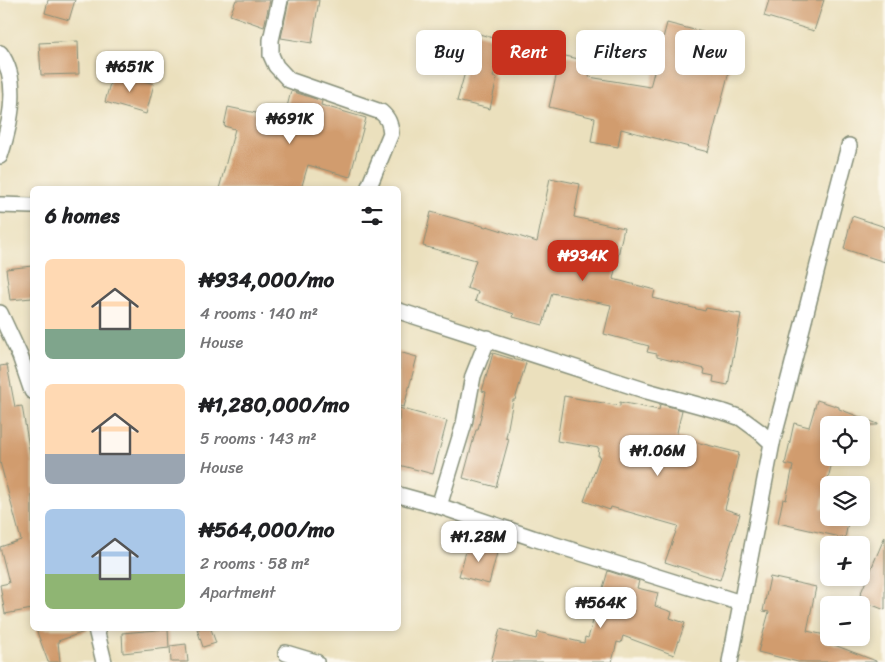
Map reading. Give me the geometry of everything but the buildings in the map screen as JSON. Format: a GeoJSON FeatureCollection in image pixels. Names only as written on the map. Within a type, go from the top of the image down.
{"type":"FeatureCollection","features":[{"type":"Feature","properties":{"kind":"street"},"geometry":{"type":"LineString","coordinates":[[280,0],[270,40],[271,55],[276,66],[289,80],[381,112],[387,117],[391,133],[369,186]]}},
{"type":"Feature","properties":{"kind":"street"},"geometry":{"type":"LineString","coordinates":[[0,156],[8,131],[11,88],[9,71],[1,54]]}},
{"type":"Feature","properties":{"kind":"street"},"geometry":{"type":"LineString","coordinates":[[730,662],[772,443],[849,146]]}},
{"type":"Feature","properties":{"kind":"street"},"geometry":{"type":"LineString","coordinates":[[0,205],[30,206]]}},
{"type":"Feature","properties":{"kind":"street"},"geometry":{"type":"LineString","coordinates":[[401,311],[647,391],[712,407],[741,418],[772,443]]}},
{"type":"Feature","properties":{"kind":"street"},"geometry":{"type":"LineString","coordinates":[[0,313],[20,356],[30,385]]}},
{"type":"Feature","properties":{"kind":"street"},"geometry":{"type":"LineString","coordinates":[[439,506],[464,424],[473,376],[488,338]]}},
{"type":"Feature","properties":{"kind":"street"},"geometry":{"type":"LineString","coordinates":[[401,496],[741,603]]}},
{"type":"Feature","properties":{"kind":"street"},"geometry":{"type":"LineString","coordinates":[[96,631],[104,662]]}},
{"type":"Feature","properties":{"kind":"street"},"geometry":{"type":"LineString","coordinates":[[286,653],[316,662]]}}]}
